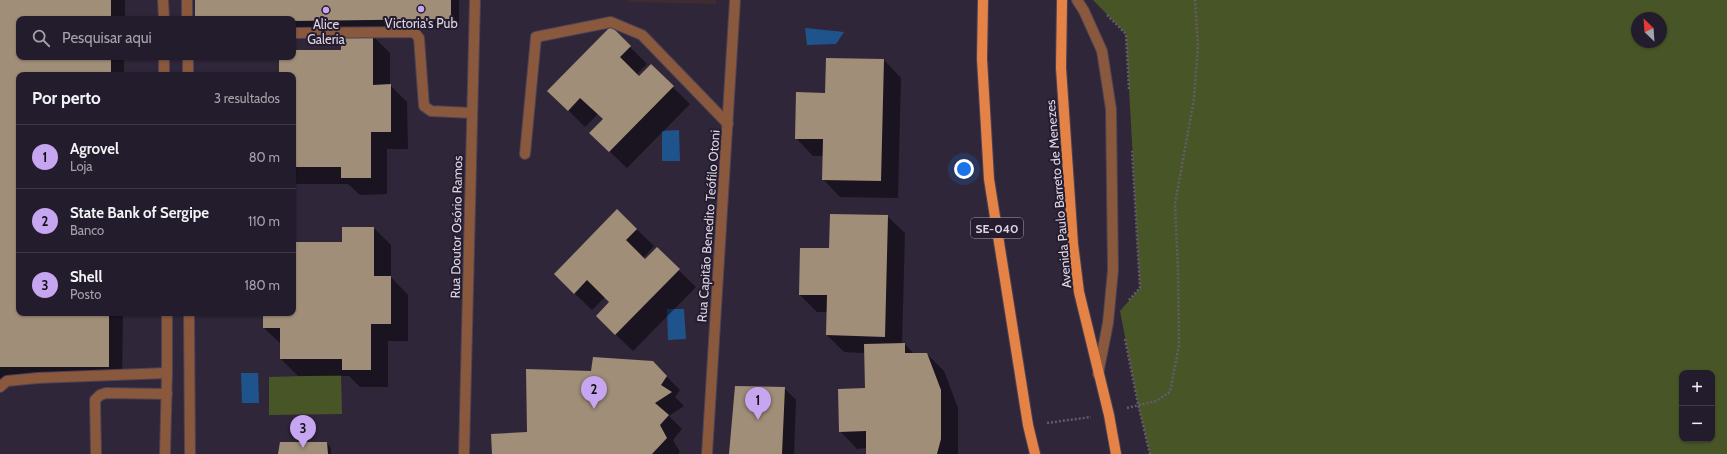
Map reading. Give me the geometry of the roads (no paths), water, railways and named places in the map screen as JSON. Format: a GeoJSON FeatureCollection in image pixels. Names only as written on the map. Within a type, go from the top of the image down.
{"type":"FeatureCollection","features":[{"type":"Feature","properties":{"kind":"main road","name":"SE-040"},"geometry":{"type":"LineString","coordinates":[[983,0],[982,59],[989,179],[1031,451]]}},
{"type":"Feature","properties":{"kind":"main road","name":"Avenida Paulo Barreto de Menezes"},"geometry":{"type":"LineString","coordinates":[[1062,0],[1061,68],[1073,244],[1079,292],[1109,415],[1116,454]]}},
{"type":"Feature","properties":{"kind":"street"},"geometry":{"type":"LineString","coordinates":[[164,0],[164,16]]}},
{"type":"Feature","properties":{"kind":"street"},"geometry":{"type":"LineString","coordinates":[[187,0],[187,16]]}},
{"type":"Feature","properties":{"kind":"street","name":"Rua Doutor Osório Ramos"},"geometry":{"type":"LineString","coordinates":[[464,454],[475,0]]}},
{"type":"Feature","properties":{"kind":"street","name":"Rua Capitão Benedito Teófilo Otoni"},"geometry":{"type":"LineString","coordinates":[[707,454],[735,0]]}},
{"type":"Feature","properties":{"kind":"street"},"geometry":{"type":"LineString","coordinates":[[1077,0],[1084,11],[1102,51],[1111,108],[1113,270],[1108,323],[1098,374]]}},
{"type":"Feature","properties":{"kind":"street"},"geometry":{"type":"LineString","coordinates":[[525,154],[536,37],[611,22],[642,35],[728,124]]}},
{"type":"Feature","properties":{"kind":"street"},"geometry":{"type":"LineString","coordinates":[[296,33],[414,32],[419,38],[424,106],[432,111],[472,114]]}},
{"type":"Feature","properties":{"kind":"street"},"geometry":{"type":"LineString","coordinates":[[164,60],[164,72]]}},
{"type":"Feature","properties":{"kind":"street"},"geometry":{"type":"LineString","coordinates":[[188,60],[188,72]]}},
{"type":"Feature","properties":{"kind":"street"},"geometry":{"type":"LineString","coordinates":[[165,454],[167,316]]}},
{"type":"Feature","properties":{"kind":"street"},"geometry":{"type":"LineString","coordinates":[[189,316],[190,454]]}},
{"type":"Feature","properties":{"kind":"street"},"geometry":{"type":"LineString","coordinates":[[0,387],[7,381],[38,378],[167,373]]}},
{"type":"Feature","properties":{"kind":"street"},"geometry":{"type":"LineString","coordinates":[[96,454],[95,400],[97,397],[106,393],[167,394]]}},
{"type":"Feature","properties":{"kind":"water"},"geometry":{"type":"Polygon","coordinates":[[[805,28],[844,32],[836,44],[807,45],[805,28]]]}},
{"type":"Feature","properties":{"kind":"water"},"geometry":{"type":"Polygon","coordinates":[[[679,130],[680,161],[662,161],[662,131],[679,130]]]}},
{"type":"Feature","properties":{"kind":"water"},"geometry":{"type":"Polygon","coordinates":[[[667,309],[684,309],[686,339],[668,340],[667,309]]]}},
{"type":"Feature","properties":{"kind":"water"},"geometry":{"type":"Polygon","coordinates":[[[241,373],[258,373],[259,403],[242,403],[241,373]]]}},
{"type":"Feature","properties":{"kind":"place","name":"Victoria's Pub"},"geometry":{"type":"Point","coordinates":[421,9]}},
{"type":"Feature","properties":{"kind":"place","name":"Alice Galeria"},"geometry":{"type":"Point","coordinates":[326,10]}},
{"type":"Feature","properties":{"kind":"place","name":"State Bank of Sergipe"},"geometry":{"type":"Point","coordinates":[594,409]}},
{"type":"Feature","properties":{"kind":"place","name":"Agrovel"},"geometry":{"type":"Point","coordinates":[758,420]}},
{"type":"Feature","properties":{"kind":"place","name":"Shell"},"geometry":{"type":"Point","coordinates":[303,448]}}]}
